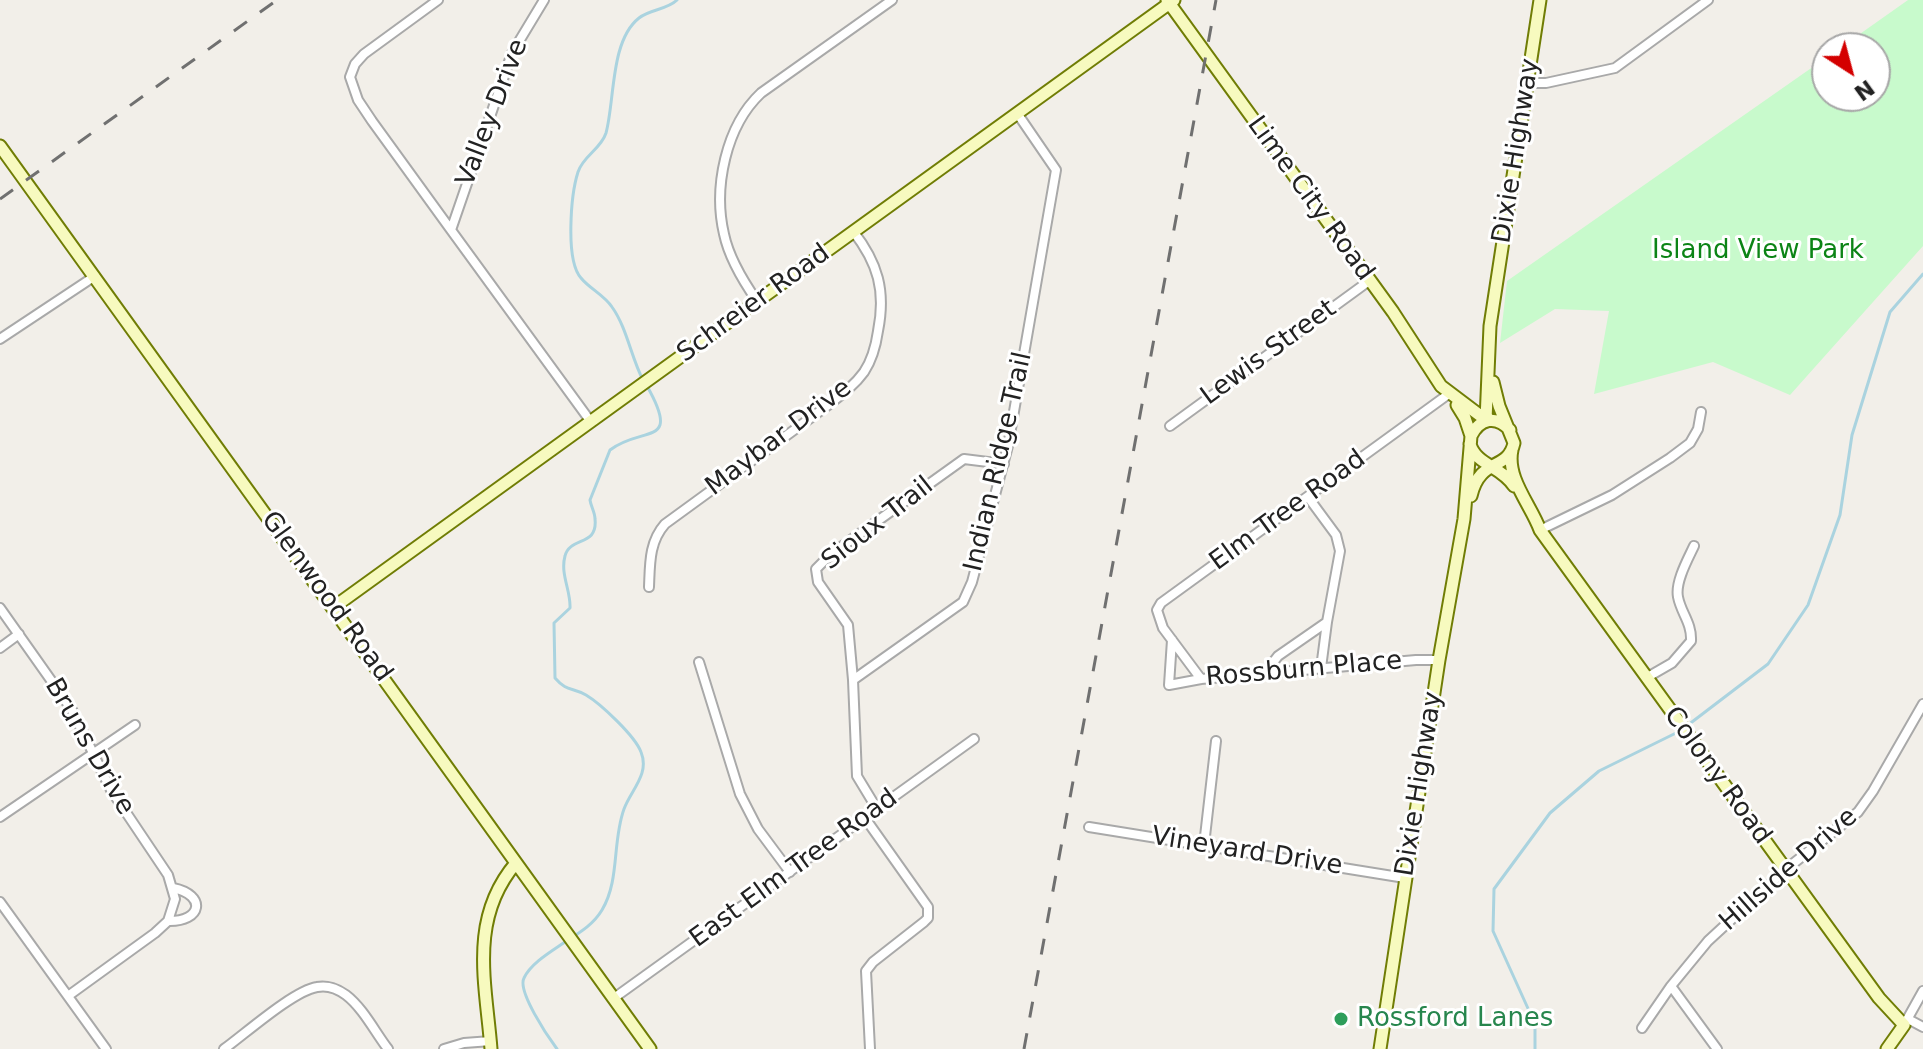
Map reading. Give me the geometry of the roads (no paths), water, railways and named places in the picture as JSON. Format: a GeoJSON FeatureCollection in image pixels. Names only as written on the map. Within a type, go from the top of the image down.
{"type":"FeatureCollection","features":[{"type":"Feature","properties":{"kind":"street","name":"Valley Drive"},"geometry":{"type":"LineString","coordinates":[[438,0],[364,54],[355,64],[350,77],[358,100],[591,422]]}},
{"type":"Feature","properties":{"kind":"street","name":"Valley Drive"},"geometry":{"type":"LineString","coordinates":[[451,230],[502,77],[521,36],[544,0]]}},
{"type":"Feature","properties":{"kind":"street"},"geometry":{"type":"LineString","coordinates":[[757,301],[736,266],[722,224],[721,185],[735,129],[761,93],[892,0]]}},
{"type":"Feature","properties":{"kind":"street","name":"Dixie Highway"},"geometry":{"type":"LineString","coordinates":[[1486,420],[1490,326],[1540,0]]}},
{"type":"Feature","properties":{"kind":"street"},"geometry":{"type":"LineString","coordinates":[[1528,83],[1546,83],[1615,68],[1708,0]]}},
{"type":"Feature","properties":{"kind":"street","name":"Schreier Road"},"geometry":{"type":"LineString","coordinates":[[334,607],[1170,1]]}},
{"type":"Feature","properties":{"kind":"street","name":"Lime City Road"},"geometry":{"type":"LineString","coordinates":[[1170,1],[1393,312],[1441,386],[1486,420]]}},
{"type":"Feature","properties":{"kind":"street","name":"Indian Ridge Trail"},"geometry":{"type":"LineString","coordinates":[[853,680],[963,602],[972,582],[1004,464],[1056,170],[1017,113]]}},
{"type":"Feature","properties":{"kind":"street","name":"Glenwood Road"},"geometry":{"type":"LineString","coordinates":[[0,146],[650,1049]]}},
{"type":"Feature","properties":{"kind":"street","name":"Maybar Drive"},"geometry":{"type":"LineString","coordinates":[[649,587],[650,558],[657,534],[665,524],[827,406],[864,371],[876,341],[881,282],[872,258],[853,231]]}},
{"type":"Feature","properties":{"kind":"street"},"geometry":{"type":"LineString","coordinates":[[0,339],[95,276]]}},
{"type":"Feature","properties":{"kind":"street","name":"Lewis Street"},"geometry":{"type":"LineString","coordinates":[[1170,426],[1369,281]]}},
{"type":"Feature","properties":{"kind":"street","name":"Dixie Highway"},"geometry":{"type":"LineString","coordinates":[[1464,519],[1476,479],[1491,464],[1504,460],[1512,450],[1513,436],[1503,417],[1494,387],[1489,350]]}},
{"type":"Feature","properties":{"kind":"street"},"geometry":{"type":"LineString","coordinates":[[1455,398],[1477,402],[1487,387]]}},
{"type":"Feature","properties":{"kind":"street","name":"Lime City Road"},"geometry":{"type":"LineString","coordinates":[[1455,398],[1471,440]]}},
{"type":"Feature","properties":{"kind":"street","name":"Elm Tree Road"},"geometry":{"type":"LineString","coordinates":[[1172,640],[1158,616],[1161,603],[1308,497],[1455,398]]}},
{"type":"Feature","properties":{"kind":"street"},"geometry":{"type":"LineString","coordinates":[[1538,526],[1612,495],[1670,458],[1690,443],[1698,429],[1701,412]]}},
{"type":"Feature","properties":{"kind":"street"},"geometry":{"type":"LineString","coordinates":[[1491,464],[1476,457],[1471,440],[1477,426],[1486,420],[1500,421],[1510,430]]}},
{"type":"Feature","properties":{"kind":"street","name":"Dixie Highway"},"geometry":{"type":"LineString","coordinates":[[1380,1049],[1439,660],[1464,519],[1471,440]]}},
{"type":"Feature","properties":{"kind":"street","name":"Colony Road"},"geometry":{"type":"LineString","coordinates":[[1512,450],[1516,478],[1538,526]]}},
{"type":"Feature","properties":{"kind":"street","name":"Sioux Trail"},"geometry":{"type":"LineString","coordinates":[[853,680],[848,625],[818,582],[816,569],[830,555],[964,459],[1004,464]]}},
{"type":"Feature","properties":{"kind":"street","name":"Colony Road"},"geometry":{"type":"LineString","coordinates":[[1491,464],[1509,478],[1520,502],[1879,998],[1906,1022],[1923,1027]]}},
{"type":"Feature","properties":{"kind":"street"},"geometry":{"type":"LineString","coordinates":[[1308,497],[1336,535],[1340,551],[1321,668]]}},
{"type":"Feature","properties":{"kind":"street"},"geometry":{"type":"LineString","coordinates":[[1646,678],[1672,663],[1691,641],[1689,618],[1678,599],[1677,588],[1694,546]]}},
{"type":"Feature","properties":{"kind":"street","name":"Bruns Drive"},"geometry":{"type":"LineString","coordinates":[[0,608],[72,710],[118,802],[162,865],[173,888],[190,894],[197,907],[186,920],[168,921],[68,996]]}},
{"type":"Feature","properties":{"kind":"street"},"geometry":{"type":"LineString","coordinates":[[1264,674],[1270,662],[1327,622]]}},
{"type":"Feature","properties":{"kind":"street"},"geometry":{"type":"LineString","coordinates":[[0,648],[19,634]]}},
{"type":"Feature","properties":{"kind":"street"},"geometry":{"type":"LineString","coordinates":[[1172,640],[1201,679]]}},
{"type":"Feature","properties":{"kind":"street","name":"Rossburn Place"},"geometry":{"type":"LineString","coordinates":[[1172,640],[1169,685],[1201,679],[1439,660]]}},
{"type":"Feature","properties":{"kind":"street"},"geometry":{"type":"LineString","coordinates":[[699,662],[740,794],[758,829],[790,872]]}},
{"type":"Feature","properties":{"kind":"street"},"geometry":{"type":"LineString","coordinates":[[853,680],[857,776],[877,809]]}},
{"type":"Feature","properties":{"kind":"street","name":"Hillside Drive"},"geometry":{"type":"LineString","coordinates":[[1642,1028],[1708,941],[1785,870],[1845,824],[1866,802],[1923,704]]}},
{"type":"Feature","properties":{"kind":"street"},"geometry":{"type":"LineString","coordinates":[[0,817],[135,725]]}},
{"type":"Feature","properties":{"kind":"street","name":"East Elm Tree Road"},"geometry":{"type":"LineString","coordinates":[[614,998],[974,739]]}},
{"type":"Feature","properties":{"kind":"street"},"geometry":{"type":"LineString","coordinates":[[1204,845],[1216,741]]}},
{"type":"Feature","properties":{"kind":"street"},"geometry":{"type":"LineString","coordinates":[[865,818],[928,907],[928,918],[866,971],[870,1049]]}},
{"type":"Feature","properties":{"kind":"street","name":"Vineyard Drive"},"geometry":{"type":"LineString","coordinates":[[1089,827],[1405,878]]}},
{"type":"Feature","properties":{"kind":"street"},"geometry":{"type":"LineString","coordinates":[[444,1049],[464,1043],[491,1045],[482,949],[485,930],[500,887],[516,863]]}},
{"type":"Feature","properties":{"kind":"street"},"geometry":{"type":"LineString","coordinates":[[168,921],[175,905],[173,888]]}},
{"type":"Feature","properties":{"kind":"street"},"geometry":{"type":"LineString","coordinates":[[0,902],[106,1049]]}},
{"type":"Feature","properties":{"kind":"street"},"geometry":{"type":"LineString","coordinates":[[1671,986],[1717,1049]]}},
{"type":"Feature","properties":{"kind":"street"},"geometry":{"type":"LineString","coordinates":[[224,1049],[299,995],[317,987],[326,987],[350,998],[388,1049]]}},
{"type":"Feature","properties":{"kind":"street"},"geometry":{"type":"LineString","coordinates":[[1887,1049],[1923,991]]}},
{"type":"Feature","properties":{"kind":"waterway"},"geometry":{"type":"LineString","coordinates":[[643,380],[617,315],[576,269],[571,242],[572,210],[580,166],[606,133],[623,41],[639,18],[677,0]]}},
{"type":"Feature","properties":{"kind":"waterway"},"geometry":{"type":"LineString","coordinates":[[1688,725],[1768,664],[1808,605],[1840,515],[1852,435],[1890,312],[1923,274]]}},
{"type":"Feature","properties":{"kind":"waterway"},"geometry":{"type":"LineString","coordinates":[[557,1049],[529,1003],[524,978],[537,962],[585,928],[602,910],[611,886],[620,822],[641,775],[643,760],[638,745],[608,713],[586,695],[566,687],[555,678],[554,623],[570,608],[565,556],[572,546],[588,538],[595,528],[590,500],[610,450],[654,432],[659,427],[657,406],[647,386]]}},
{"type":"Feature","properties":{"kind":"waterway"},"geometry":{"type":"LineString","coordinates":[[1535,1049],[1535,1024],[1493,931],[1494,889],[1550,813],[1599,771],[1676,733]]}},
{"type":"Feature","properties":{"kind":"railway"},"geometry":{"type":"LineString","coordinates":[[0,199],[277,0]]}},
{"type":"Feature","properties":{"kind":"railway"},"geometry":{"type":"LineString","coordinates":[[1024,1049],[1216,0]]}},
{"type":"Feature","properties":{"kind":"place","name":"Rossford Lanes"},"geometry":{"type":"Point","coordinates":[1341,1019]}},
{"type":"Feature","properties":{"kind":"park label","name":"Island View Park"},"geometry":{"type":"Point","coordinates":[1758,251]}}]}
